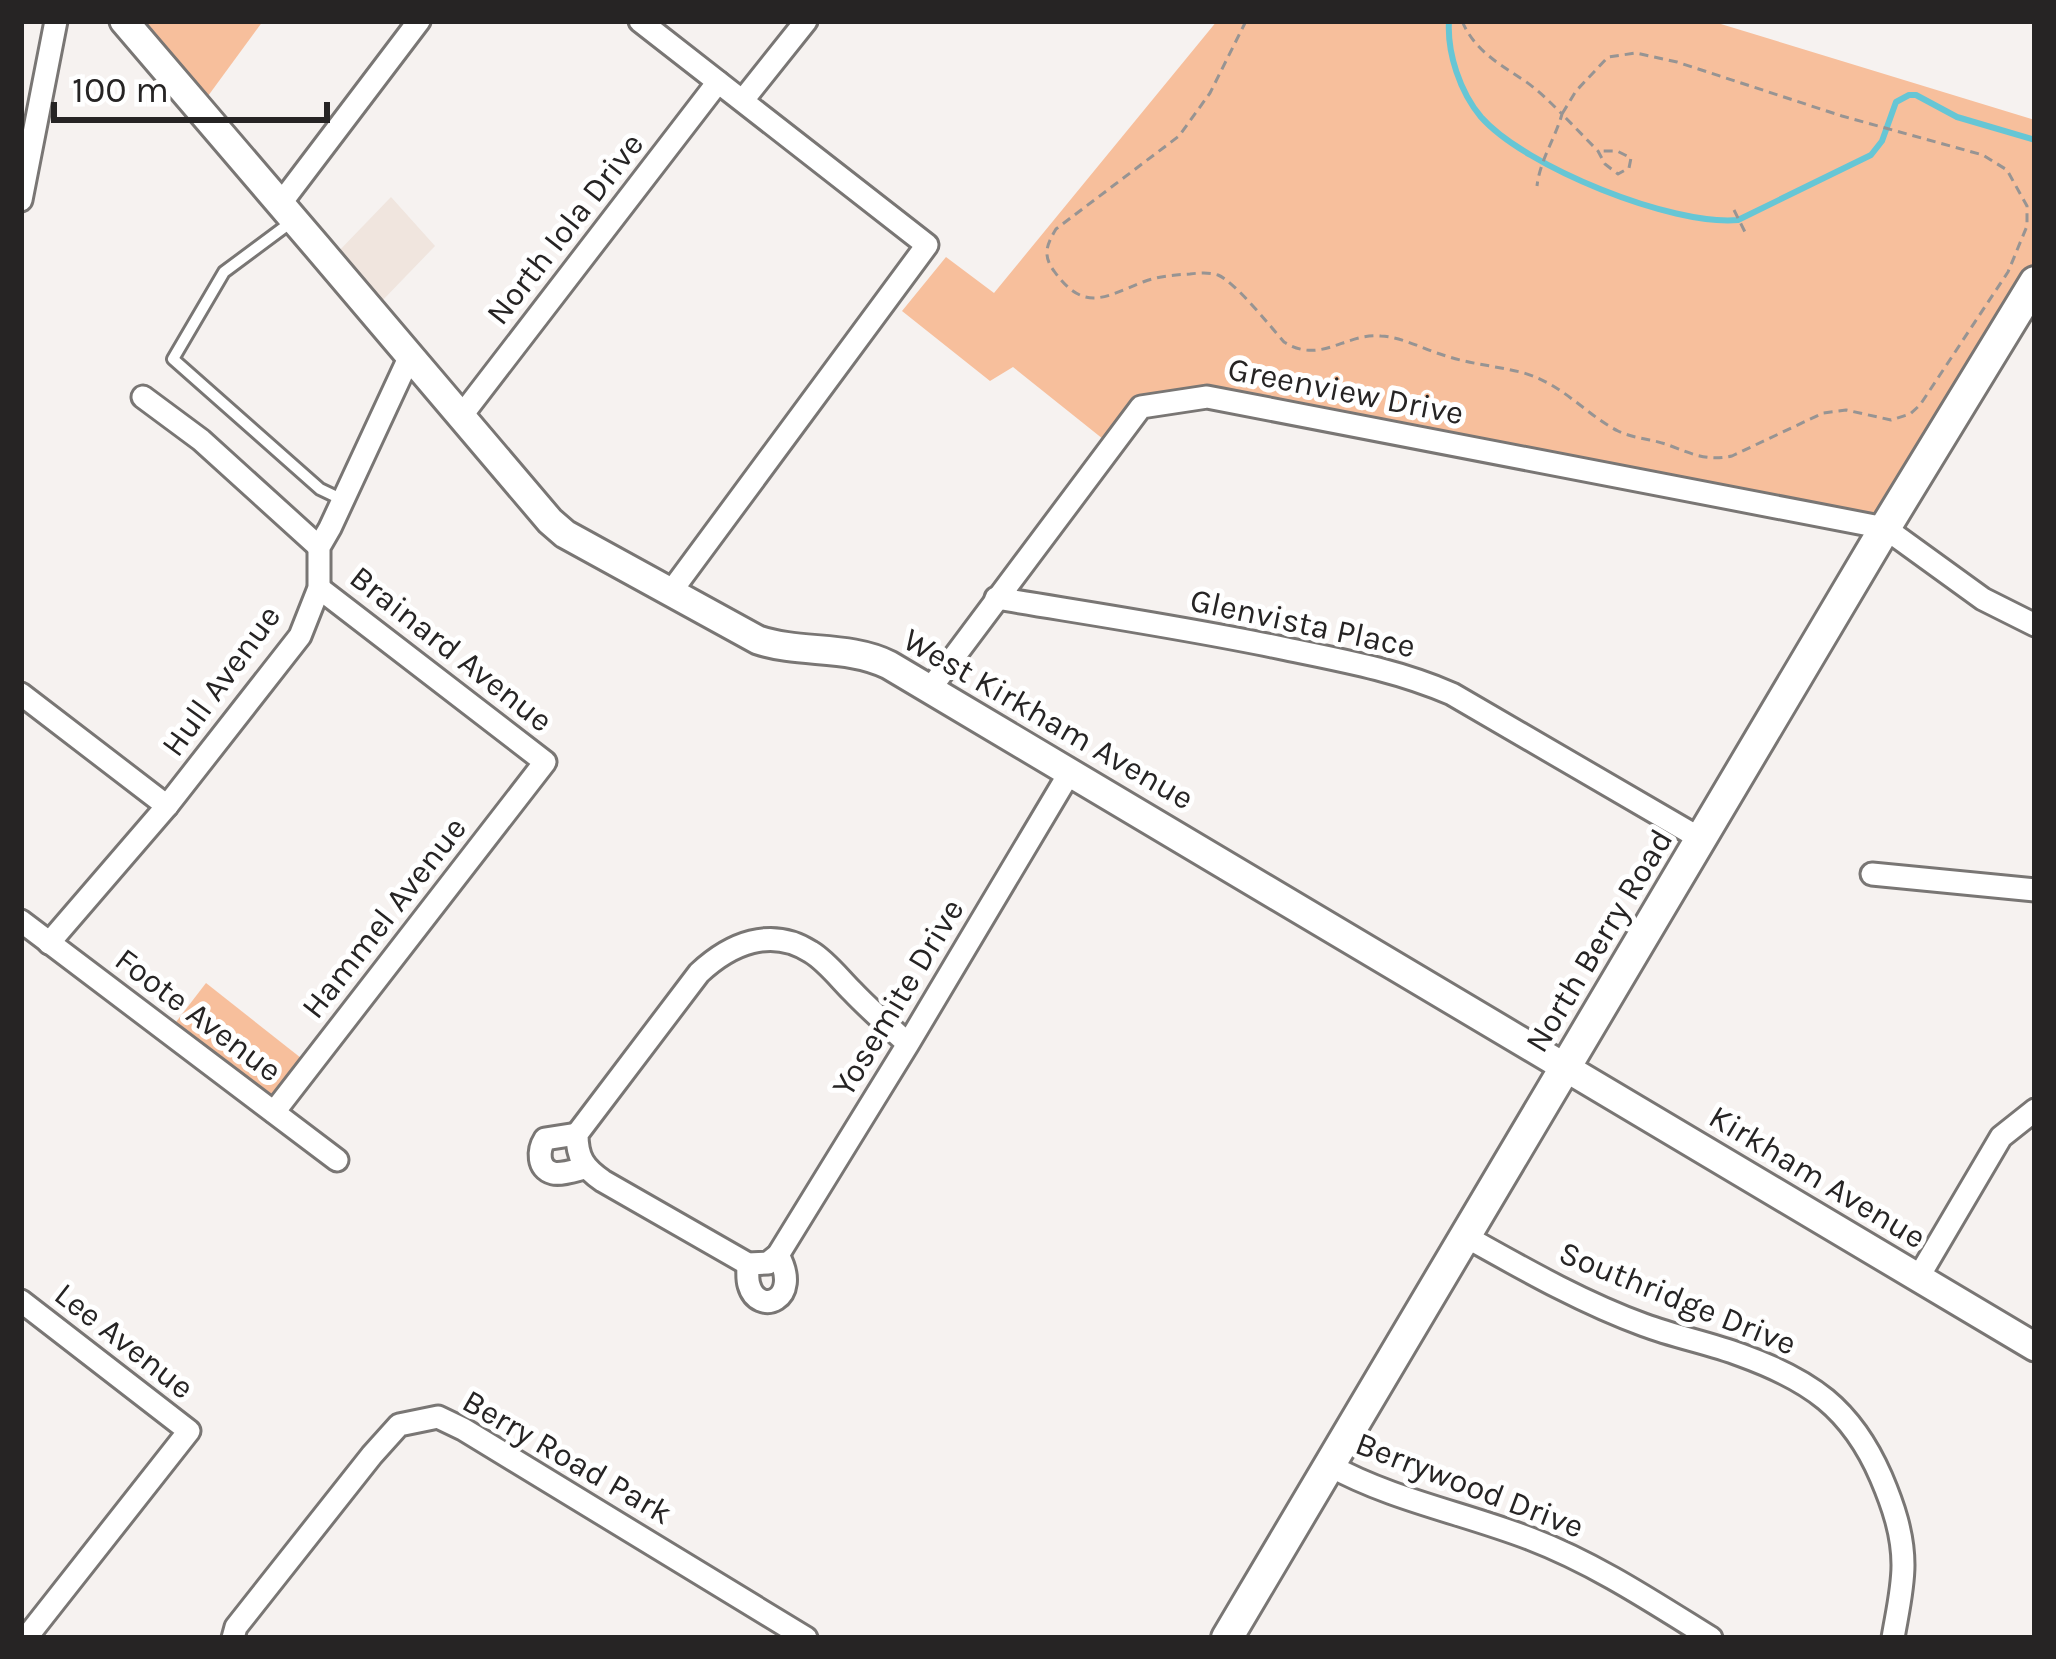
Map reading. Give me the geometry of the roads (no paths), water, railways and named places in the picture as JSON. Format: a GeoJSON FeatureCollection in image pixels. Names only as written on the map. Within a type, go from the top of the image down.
{"type":"FeatureCollection","features":[{"type":"Feature","properties":{"kind":"main road","name":"North Berry Road"},"geometry":{"type":"LineString","coordinates":[[1227,1638],[1885,528],[2023,326],[2035,282]]}},
{"type":"Feature","properties":{"kind":"street"},"geometry":{"type":"LineString","coordinates":[[21,200],[56,21]]}},
{"type":"Feature","properties":{"kind":"street","name":"West Kirkham Avenue"},"geometry":{"type":"LineString","coordinates":[[124,21],[565,534],[758,640],[872,656],[1564,1066]]}},
{"type":"Feature","properties":{"kind":"street"},"geometry":{"type":"LineString","coordinates":[[288,211],[418,21]]}},
{"type":"Feature","properties":{"kind":"street"},"geometry":{"type":"LineString","coordinates":[[640,21],[927,245],[670,593]]}},
{"type":"Feature","properties":{"kind":"street"},"geometry":{"type":"LineString","coordinates":[[743,100],[806,21]]}},
{"type":"Feature","properties":{"kind":"street","name":"North Iola Drive"},"geometry":{"type":"LineString","coordinates":[[462,415],[718,82]]}},
{"type":"Feature","properties":{"kind":"street","name":"Hull Avenue"},"geometry":{"type":"LineString","coordinates":[[50,943],[167,806],[301,636],[319,588],[319,547],[409,358]]}},
{"type":"Feature","properties":{"kind":"street","name":"Brainard Avenue"},"geometry":{"type":"LineString","coordinates":[[143,397],[201,440],[319,547]]}},
{"type":"Feature","properties":{"kind":"street","name":"Greenview Drive"},"geometry":{"type":"LineString","coordinates":[[930,688],[1141,407],[1207,397],[1885,528]]}},
{"type":"Feature","properties":{"kind":"street"},"geometry":{"type":"LineString","coordinates":[[1885,528],[1983,598],[2035,625]]}},
{"type":"Feature","properties":{"kind":"street","name":"Brainard Avenue"},"geometry":{"type":"LineString","coordinates":[[319,588],[544,762]]}},
{"type":"Feature","properties":{"kind":"street","name":"Glenvista Place"},"geometry":{"type":"LineString","coordinates":[[997,598],[1237,638],[1417,678],[1701,839]]}},
{"type":"Feature","properties":{"kind":"street"},"geometry":{"type":"LineString","coordinates":[[21,694],[167,806]]}},
{"type":"Feature","properties":{"kind":"street","name":"Hammel Avenue"},"geometry":{"type":"LineString","coordinates":[[274,1112],[544,762]]}},
{"type":"Feature","properties":{"kind":"street","name":"Yosemite Drive"},"geometry":{"type":"LineString","coordinates":[[584,1168],[765,1261],[908,1044],[1070,772]]}},
{"type":"Feature","properties":{"kind":"street"},"geometry":{"type":"LineString","coordinates":[[1872,874],[2035,890]]}},
{"type":"Feature","properties":{"kind":"street","name":"Foote Avenue"},"geometry":{"type":"LineString","coordinates":[[21,921],[337,1160]]}},
{"type":"Feature","properties":{"kind":"street"},"geometry":{"type":"LineString","coordinates":[[577,1134],[545,1139],[539,1149],[547,1170],[584,1168],[577,1134],[699,974],[718,956],[744,943],[770,938],[793,942],[814,953],[908,1044]]}},
{"type":"Feature","properties":{"kind":"street","name":"Kirkham Avenue"},"geometry":{"type":"LineString","coordinates":[[1564,1066],[2035,1347]]}},
{"type":"Feature","properties":{"kind":"street"},"geometry":{"type":"LineString","coordinates":[[1918,1278],[2000,1137],[2035,1110]]}},
{"type":"Feature","properties":{"kind":"street","name":"Southridge Drive"},"geometry":{"type":"LineString","coordinates":[[1463,1235],[1559,1288],[1644,1325],[1743,1356],[1802,1382],[1842,1412],[1871,1453],[1893,1504],[1903,1567],[1894,1638]]}},
{"type":"Feature","properties":{"kind":"street","name":"Lee Avenue"},"geometry":{"type":"LineString","coordinates":[[21,1301],[189,1431],[26,1638]]}},
{"type":"Feature","properties":{"kind":"street","name":"Berry Road Park"},"geometry":{"type":"LineString","coordinates":[[233,1638],[249,1610],[399,1425],[438,1417],[806,1638]]}},
{"type":"Feature","properties":{"kind":"street","name":"Berrywood Drive"},"geometry":{"type":"LineString","coordinates":[[1329,1465],[1361,1483],[1532,1539],[1599,1569],[1712,1638]]}},
{"type":"Feature","properties":{"kind":"lane"},"geometry":{"type":"LineString","coordinates":[[288,211],[224,272],[172,359],[320,489],[343,500]]}},
{"type":"Feature","properties":{"kind":"waterway"},"geometry":{"type":"LineString","coordinates":[[1449,21],[1450,46],[1461,84],[1481,117],[1502,136],[1601,190],[1676,213],[1738,220],[1871,155],[1882,141],[1896,102],[1909,95],[1957,117],[2035,140]]}}]}
